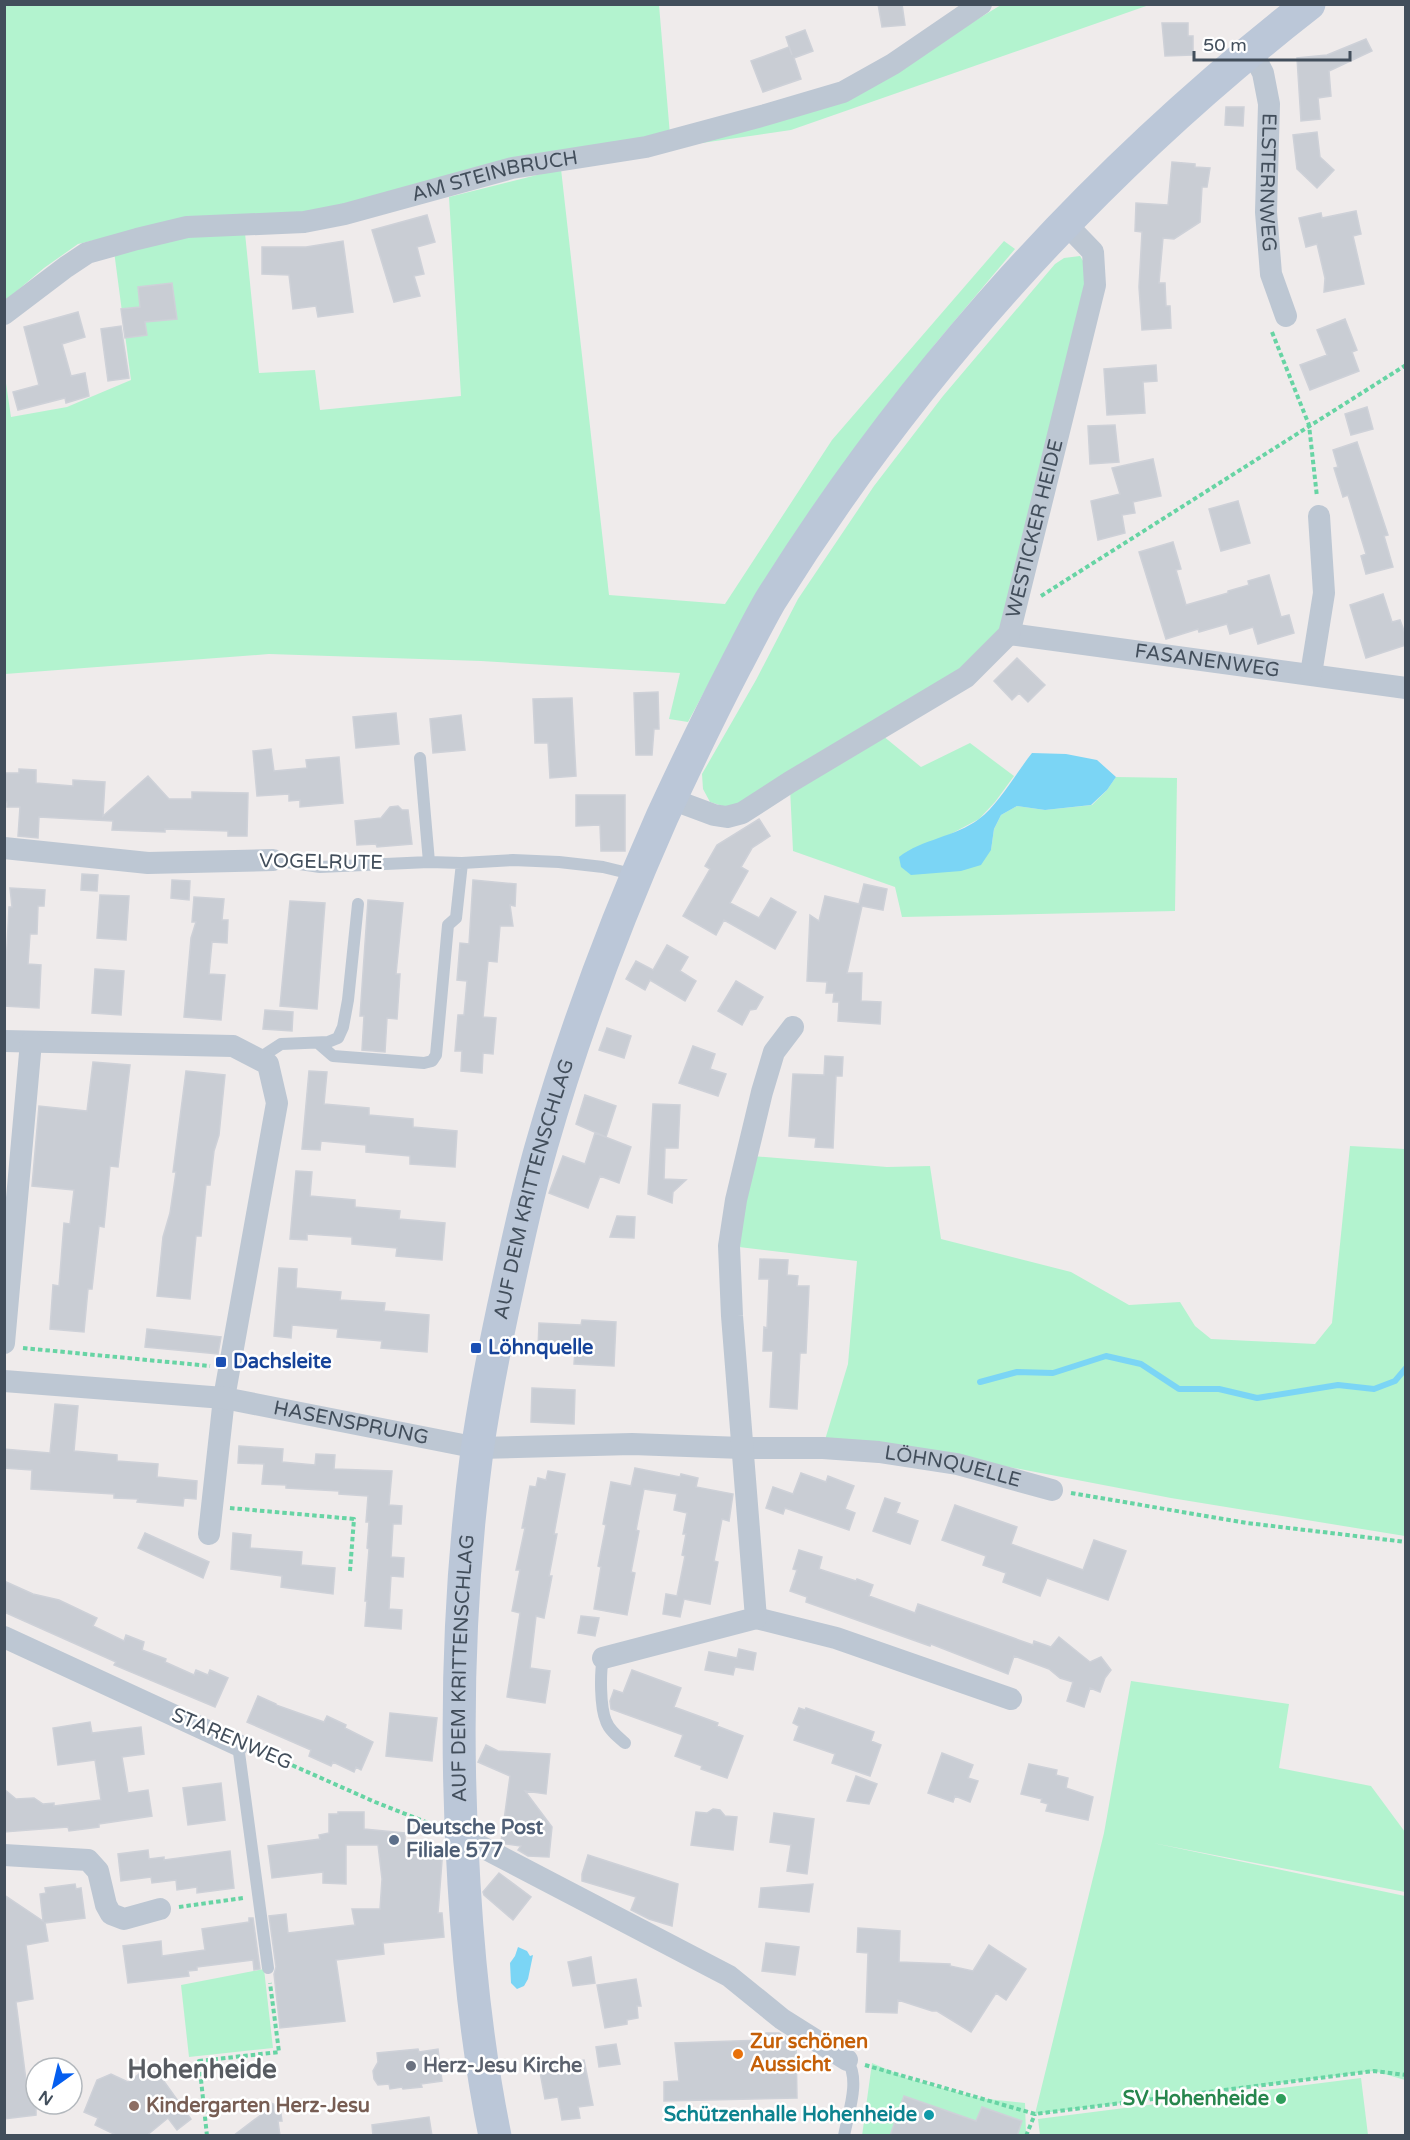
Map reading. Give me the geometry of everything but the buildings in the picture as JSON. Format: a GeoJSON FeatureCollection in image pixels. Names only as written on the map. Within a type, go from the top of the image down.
{"type":"FeatureCollection","features":[{"type":"Feature","properties":{"kind":"street","name":"AM STEINBRUCH"},"geometry":{"type":"LineString","coordinates":[[4,314],[87,253],[137,238],[187,227],[303,222],[512,168],[646,147],[843,92],[893,64],[981,4]]}},
{"type":"Feature","properties":{"kind":"street"},"geometry":{"type":"LineString","coordinates":[[636,875],[702,729],[768,604],[857,472],[947,353],[1065,223],[1177,114],[1309,4]]}},
{"type":"Feature","properties":{"kind":"street","name":"ELSTERNWEG"},"geometry":{"type":"LineString","coordinates":[[1251,50],[1263,73],[1269,104],[1266,212],[1271,274],[1286,316]]}},
{"type":"Feature","properties":{"kind":"street","name":"WESTICKER HEIDE"},"geometry":{"type":"LineString","coordinates":[[671,799],[714,815],[727,816],[742,813],[966,677],[1011,623],[1095,285],[1093,252],[1065,223]]}},
{"type":"Feature","properties":{"kind":"street"},"geometry":{"type":"LineString","coordinates":[[1311,674],[1324,593],[1319,516]]}},
{"type":"Feature","properties":{"kind":"street","name":"FASANENWEG"},"geometry":{"type":"LineString","coordinates":[[1011,623],[1406,688]]}},
{"type":"Feature","properties":{"kind":"street","name":"VOGELRUTE"},"geometry":{"type":"LineString","coordinates":[[4,848],[148,863],[273,860]]}},
{"type":"Feature","properties":{"kind":"street","name":"AUF DEM KRITTENSCHLAG"},"geometry":{"type":"LineString","coordinates":[[495,2136],[481,2057],[468,1942],[461,1836],[459,1697],[466,1563],[478,1448],[492,1362],[517,1241],[541,1147],[576,1036],[636,875]]}},
{"type":"Feature","properties":{"kind":"street"},"geometry":{"type":"LineString","coordinates":[[756,1618],[732,1316],[729,1246],[736,1200],[762,1092],[774,1053],[793,1027]]}},
{"type":"Feature","properties":{"kind":"street"},"geometry":{"type":"LineString","coordinates":[[4,1041],[233,1046],[268,1064],[277,1103],[224,1398],[209,1534]]}},
{"type":"Feature","properties":{"kind":"street"},"geometry":{"type":"LineString","coordinates":[[10,1345],[31,1042]]}},
{"type":"Feature","properties":{"kind":"street","name":"HASENSPRUNG"},"geometry":{"type":"LineString","coordinates":[[4,1381],[224,1398],[478,1448]]}},
{"type":"Feature","properties":{"kind":"street","name":"LÖHNQUELLE"},"geometry":{"type":"LineString","coordinates":[[478,1448],[632,1444],[823,1448],[879,1452],[957,1464],[1052,1490]]}},
{"type":"Feature","properties":{"kind":"street"},"geometry":{"type":"LineString","coordinates":[[603,1658],[756,1618],[836,1638],[1011,1699]]}},
{"type":"Feature","properties":{"kind":"street","name":"STARENWEG"},"geometry":{"type":"LineString","coordinates":[[4,1637],[238,1745]]}},
{"type":"Feature","properties":{"kind":"street"},"geometry":{"type":"LineString","coordinates":[[461,1836],[729,1976],[783,2019],[847,2060]]}},
{"type":"Feature","properties":{"kind":"street"},"geometry":{"type":"LineString","coordinates":[[4,1855],[88,1860],[98,1871],[106,1905],[111,1914],[124,1919],[160,1910]]}},
{"type":"Feature","properties":{"kind":"lane"},"geometry":{"type":"LineString","coordinates":[[420,758],[429,862]]}},
{"type":"Feature","properties":{"kind":"lane","name":"VOGELRUTE"},"geometry":{"type":"LineString","coordinates":[[273,860],[320,867],[513,860],[603,867],[636,875]]}},
{"type":"Feature","properties":{"kind":"lane"},"geometry":{"type":"LineString","coordinates":[[318,1043],[333,1056],[424,1063],[432,1061],[436,1055],[448,925],[456,918],[462,863]]}},
{"type":"Feature","properties":{"kind":"lane"},"geometry":{"type":"LineString","coordinates":[[258,1059],[281,1044],[318,1043],[338,1038],[344,1027],[358,904]]}},
{"type":"Feature","properties":{"kind":"lane"},"geometry":{"type":"LineString","coordinates":[[603,1658],[602,1693],[606,1721],[616,1736],[625,1743]]}},
{"type":"Feature","properties":{"kind":"lane"},"geometry":{"type":"LineString","coordinates":[[238,1745],[268,1968]]}},
{"type":"Feature","properties":{"kind":"lane"},"geometry":{"type":"LineString","coordinates":[[844,2136],[854,2079],[852,2068],[847,2060]]}},
{"type":"Feature","properties":{"kind":"path"},"geometry":{"type":"LineString","coordinates":[[1286,316],[1270,326],[1309,425],[1319,516]]}},
{"type":"Feature","properties":{"kind":"path"},"geometry":{"type":"LineString","coordinates":[[1011,623],[1309,425],[1406,365]]}},
{"type":"Feature","properties":{"kind":"path"},"geometry":{"type":"LineString","coordinates":[[10,1345],[229,1368]]}},
{"type":"Feature","properties":{"kind":"path"},"geometry":{"type":"LineString","coordinates":[[1052,1490],[1247,1523],[1406,1542]]}},
{"type":"Feature","properties":{"kind":"path"},"geometry":{"type":"LineString","coordinates":[[212,1507],[354,1519],[350,1571]]}},
{"type":"Feature","properties":{"kind":"path","name":"STARENWEG"},"geometry":{"type":"LineString","coordinates":[[238,1745],[247,1745],[375,1802],[461,1836]]}},
{"type":"Feature","properties":{"kind":"path"},"geometry":{"type":"LineString","coordinates":[[160,1910],[259,1896]]}},
{"type":"Feature","properties":{"kind":"path"},"geometry":{"type":"LineString","coordinates":[[207,2136],[199,2061],[279,2052],[268,1968]]}},
{"type":"Feature","properties":{"kind":"path"},"geometry":{"type":"LineString","coordinates":[[847,2060],[1035,2114],[1374,2071],[1406,2075]]}},
{"type":"Feature","properties":{"kind":"path"},"geometry":{"type":"LineString","coordinates":[[1026,2136],[1035,2114]]}},
{"type":"Feature","properties":{"kind":"green space"},"geometry":{"type":"Polygon","coordinates":[[[5,5],[659,5],[670,135],[339,210],[186,219],[78,244],[44,268],[5,301],[5,5]]]}},
{"type":"Feature","properties":{"kind":"green space"},"geometry":{"type":"Polygon","coordinates":[[[1001,5],[1149,5],[791,130],[674,147],[848,97],[1001,5]]]}},
{"type":"Feature","properties":{"kind":"green space"},"geometry":{"type":"Polygon","coordinates":[[[561,169],[609,595],[725,604],[832,440],[1004,241],[1015,249],[936,343],[844,464],[754,599],[688,722],[669,719],[680,673],[481,661],[269,654],[5,674],[4,370],[11,417],[67,407],[131,380],[114,251],[194,235],[245,233],[259,373],[315,370],[320,410],[461,396],[449,197],[561,169]]]}},
{"type":"Feature","properties":{"kind":"green space"},"geometry":{"type":"Polygon","coordinates":[[[1080,256],[1093,284],[1004,631],[963,673],[732,809],[710,802],[703,789],[702,774],[756,680],[798,599],[874,486],[943,396],[1055,264],[1064,258],[1080,256]]]}},
{"type":"Feature","properties":{"kind":"green space"},"geometry":{"type":"Polygon","coordinates":[[[877,731],[921,767],[970,743],[1014,776],[979,819],[947,836],[991,850],[994,829],[1001,815],[1017,806],[1045,810],[1092,805],[1116,777],[1177,778],[1175,911],[902,917],[895,887],[793,851],[790,788],[877,731]]]}},
{"type":"Feature","properties":{"kind":"green space"},"geometry":{"type":"Polygon","coordinates":[[[1350,1146],[1405,1149],[1405,1536],[1171,1498],[962,1458],[824,1443],[848,1364],[857,1261],[739,1247],[752,1156],[887,1167],[930,1166],[941,1239],[1071,1272],[1129,1305],[1180,1302],[1195,1326],[1211,1339],[1315,1344],[1332,1323],[1350,1146]]]}},
{"type":"Feature","properties":{"kind":"green space"},"geometry":{"type":"Polygon","coordinates":[[[1131,1681],[1289,1704],[1279,1768],[1371,1786],[1405,1832],[1405,1892],[1153,1843],[1405,1896],[1405,2080],[1374,2071],[1035,2114],[1104,1833],[1131,1681]]]}},
{"type":"Feature","properties":{"kind":"green space"},"geometry":{"type":"Polygon","coordinates":[[[264,1969],[273,2048],[189,2057],[181,1985],[264,1969]]]}},
{"type":"Feature","properties":{"kind":"green space"},"geometry":{"type":"Polygon","coordinates":[[[872,2063],[909,2079],[978,2098],[1025,2103],[1026,2135],[862,2136],[872,2063]]]}},
{"type":"Feature","properties":{"kind":"green space","name":"SV Hohenheide"},"geometry":{"type":"Polygon","coordinates":[[[1361,2078],[1368,2135],[1040,2135],[1038,2119],[1361,2078]]]}},
{"type":"Feature","properties":{"kind":"water"},"geometry":{"type":"Polygon","coordinates":[[[1032,753],[1066,754],[1097,760],[1116,777],[1107,790],[1091,805],[1045,810],[1017,806],[1001,815],[994,829],[991,850],[981,865],[961,871],[911,875],[901,867],[899,857],[908,851],[960,830],[986,813],[1032,753]]]}},
{"type":"Feature","properties":{"kind":"water"},"geometry":{"type":"Polygon","coordinates":[[[518,1947],[527,1951],[530,1956],[533,1955],[528,1979],[524,1986],[517,1989],[511,1983],[510,1963],[518,1947]]]}},
{"type":"Feature","properties":{"kind":"waterway"},"geometry":{"type":"LineString","coordinates":[[980,1382],[1017,1372],[1053,1373],[1106,1356],[1141,1364],[1179,1389],[1219,1389],[1257,1398],[1338,1385],[1374,1389],[1395,1381],[1406,1368]]}},
{"type":"Feature","properties":{"kind":"place","name":"Löhnquelle"},"geometry":{"type":"Point","coordinates":[476,1348]}},
{"type":"Feature","properties":{"kind":"place","name":"Dachsleite"},"geometry":{"type":"Point","coordinates":[221,1362]}},
{"type":"Feature","properties":{"kind":"place","name":"Deutsche Post Filiale 577"},"geometry":{"type":"Point","coordinates":[394,1840]}},
{"type":"Feature","properties":{"kind":"place","name":"Zur schönen Aussicht"},"geometry":{"type":"Point","coordinates":[738,2054]}},
{"type":"Feature","properties":{"kind":"place","name":"Herz-Jesu Kirche"},"geometry":{"type":"Point","coordinates":[411,2066]}},
{"type":"Feature","properties":{"kind":"place","name":"SV Hohenheide"},"geometry":{"type":"Point","coordinates":[1281,2099]}},
{"type":"Feature","properties":{"kind":"place","name":"Kindergarten Herz-Jesu"},"geometry":{"type":"Point","coordinates":[134,2106]}},
{"type":"Feature","properties":{"kind":"place","name":"Schützenhalle Hohenheide"},"geometry":{"type":"Point","coordinates":[929,2115]}},
{"type":"Feature","properties":{"kind":"district","name":"Hohenheide"},"geometry":{"type":"Point","coordinates":[202,2069]}}]}
